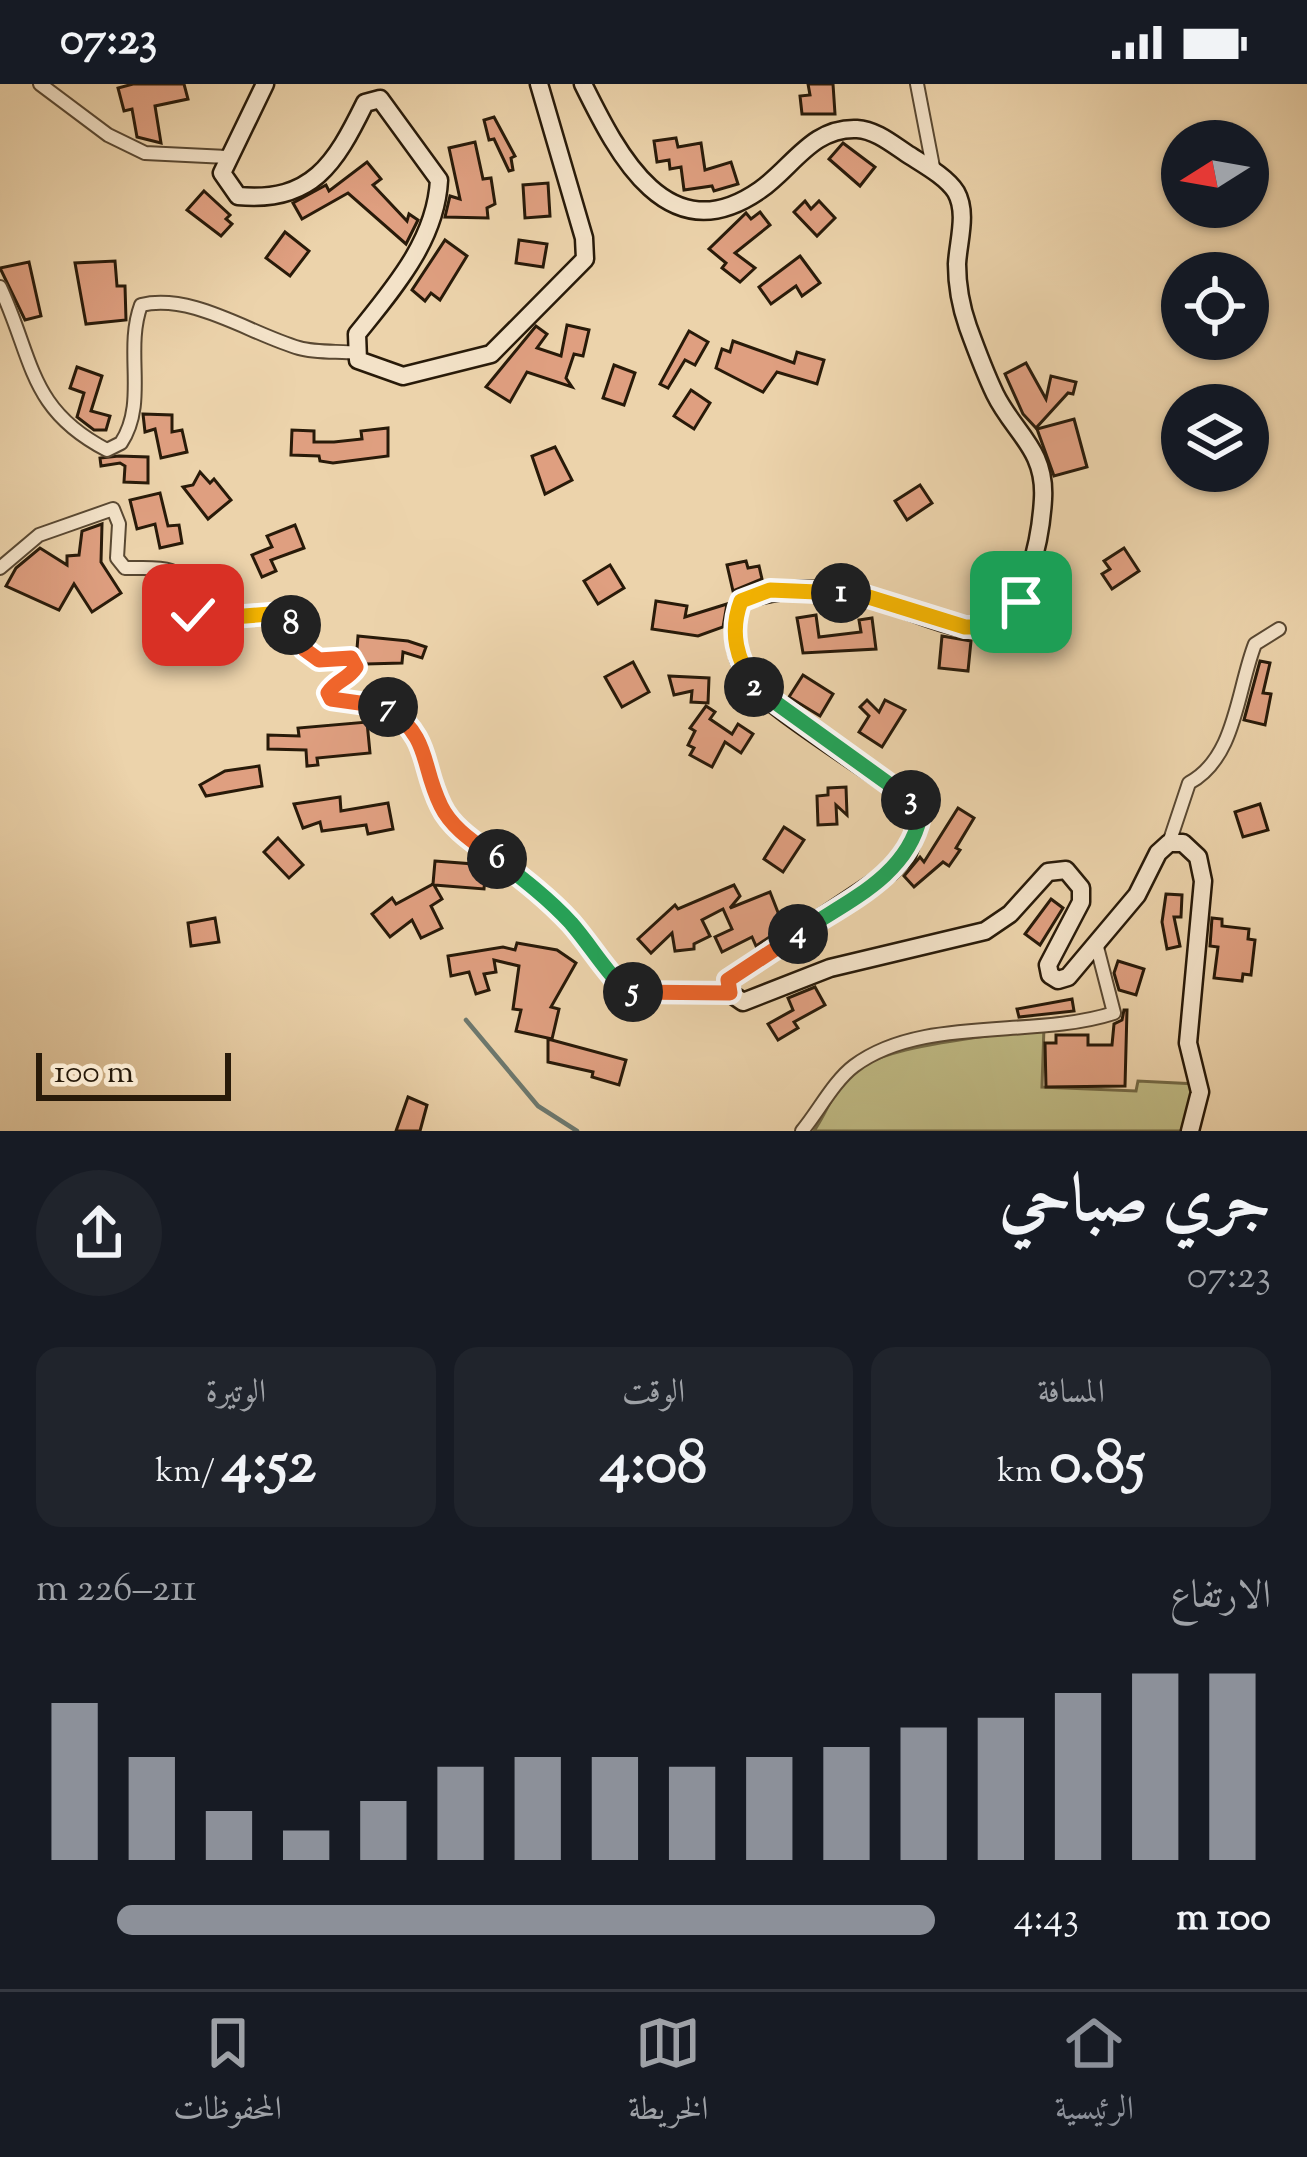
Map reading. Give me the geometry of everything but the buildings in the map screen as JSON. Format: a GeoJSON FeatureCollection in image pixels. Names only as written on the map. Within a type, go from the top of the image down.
{"type":"FeatureCollection","features":[{"type":"Feature","properties":{"kind":"street"},"geometry":{"type":"LineString","coordinates":[[40,84],[108,135],[145,153],[227,157]]}},
{"type":"Feature","properties":{"kind":"street"},"geometry":{"type":"LineString","coordinates":[[265,84],[222,173],[238,196],[288,194],[312,184],[326,170],[365,104],[380,99],[439,180],[430,228],[392,291],[357,334],[357,353]]}},
{"type":"Feature","properties":{"kind":"street"},"geometry":{"type":"LineString","coordinates":[[0,287],[40,392],[73,432],[107,450],[121,443],[135,410],[133,350],[141,305],[161,300],[301,349],[357,353],[371,368],[403,376],[490,354],[585,259],[584,238],[539,84]]}},
{"type":"Feature","properties":{"kind":"street"},"geometry":{"type":"LineString","coordinates":[[583,84],[646,188],[673,207],[704,212],[758,192],[818,137],[860,129],[882,136],[956,192],[962,217],[957,266],[966,322],[997,398],[1032,442],[1044,486],[1021,602],[989,627],[965,627],[859,594],[770,590],[741,601],[734,622],[736,648],[752,686],[912,801],[920,817],[907,855],[890,872],[728,980],[730,993]]}},
{"type":"Feature","properties":{"kind":"street"},"geometry":{"type":"LineString","coordinates":[[917,84],[934,173]]}},
{"type":"Feature","properties":{"kind":"street"},"geometry":{"type":"LineString","coordinates":[[0,568],[39,535],[113,509],[119,524],[117,558],[125,568],[167,567],[185,576],[198,590],[193,615],[207,619],[283,613],[304,649],[319,660],[351,658],[356,667],[350,677],[335,682],[328,693],[331,699],[389,707],[416,731],[441,807],[458,829],[536,888],[627,992],[730,993],[743,1002],[830,968],[985,931],[1010,914],[1048,872],[1066,870],[1081,888],[1081,902],[1052,954],[1050,975],[1058,980],[1067,977],[1096,947],[1169,843],[1189,783],[1209,772],[1228,731],[1255,644],[1279,629]]}},
{"type":"Feature","properties":{"kind":"street"},"geometry":{"type":"LineString","coordinates":[[1169,843],[1193,848],[1203,881],[1188,1043],[1199,1092],[1190,1131]]}},
{"type":"Feature","properties":{"kind":"street"},"geometry":{"type":"LineString","coordinates":[[802,1131],[848,1070],[889,1048],[919,1038],[1044,1027],[1114,1012],[1096,947]]}},
{"type":"Feature","properties":{"kind":"shaded area"},"geometry":{"type":"Polygon","coordinates":[[[1044,1027],[1042,1087],[1136,1091],[1138,1081],[1196,1084],[1189,1123],[1180,1131],[814,1131],[843,1081],[880,1058],[1044,1027]]]}},
{"type":"Feature","properties":{"kind":"waterway"},"geometry":{"type":"LineString","coordinates":[[466,1020],[538,1106],[577,1131]]}},
{"type":"Feature","properties":{"kind":"route"},"geometry":{"type":"LineString","coordinates":[[193,615],[207,619],[283,613],[304,649],[319,660],[351,658],[356,667],[350,677],[335,682],[328,693],[331,699],[389,707],[416,731],[441,807],[458,829],[536,888],[627,992],[677,994],[730,993],[728,980],[890,872],[907,855],[920,817],[912,801],[752,686],[736,648],[734,622],[741,601],[770,590],[859,594],[965,627],[989,627],[1021,602]]}}]}
